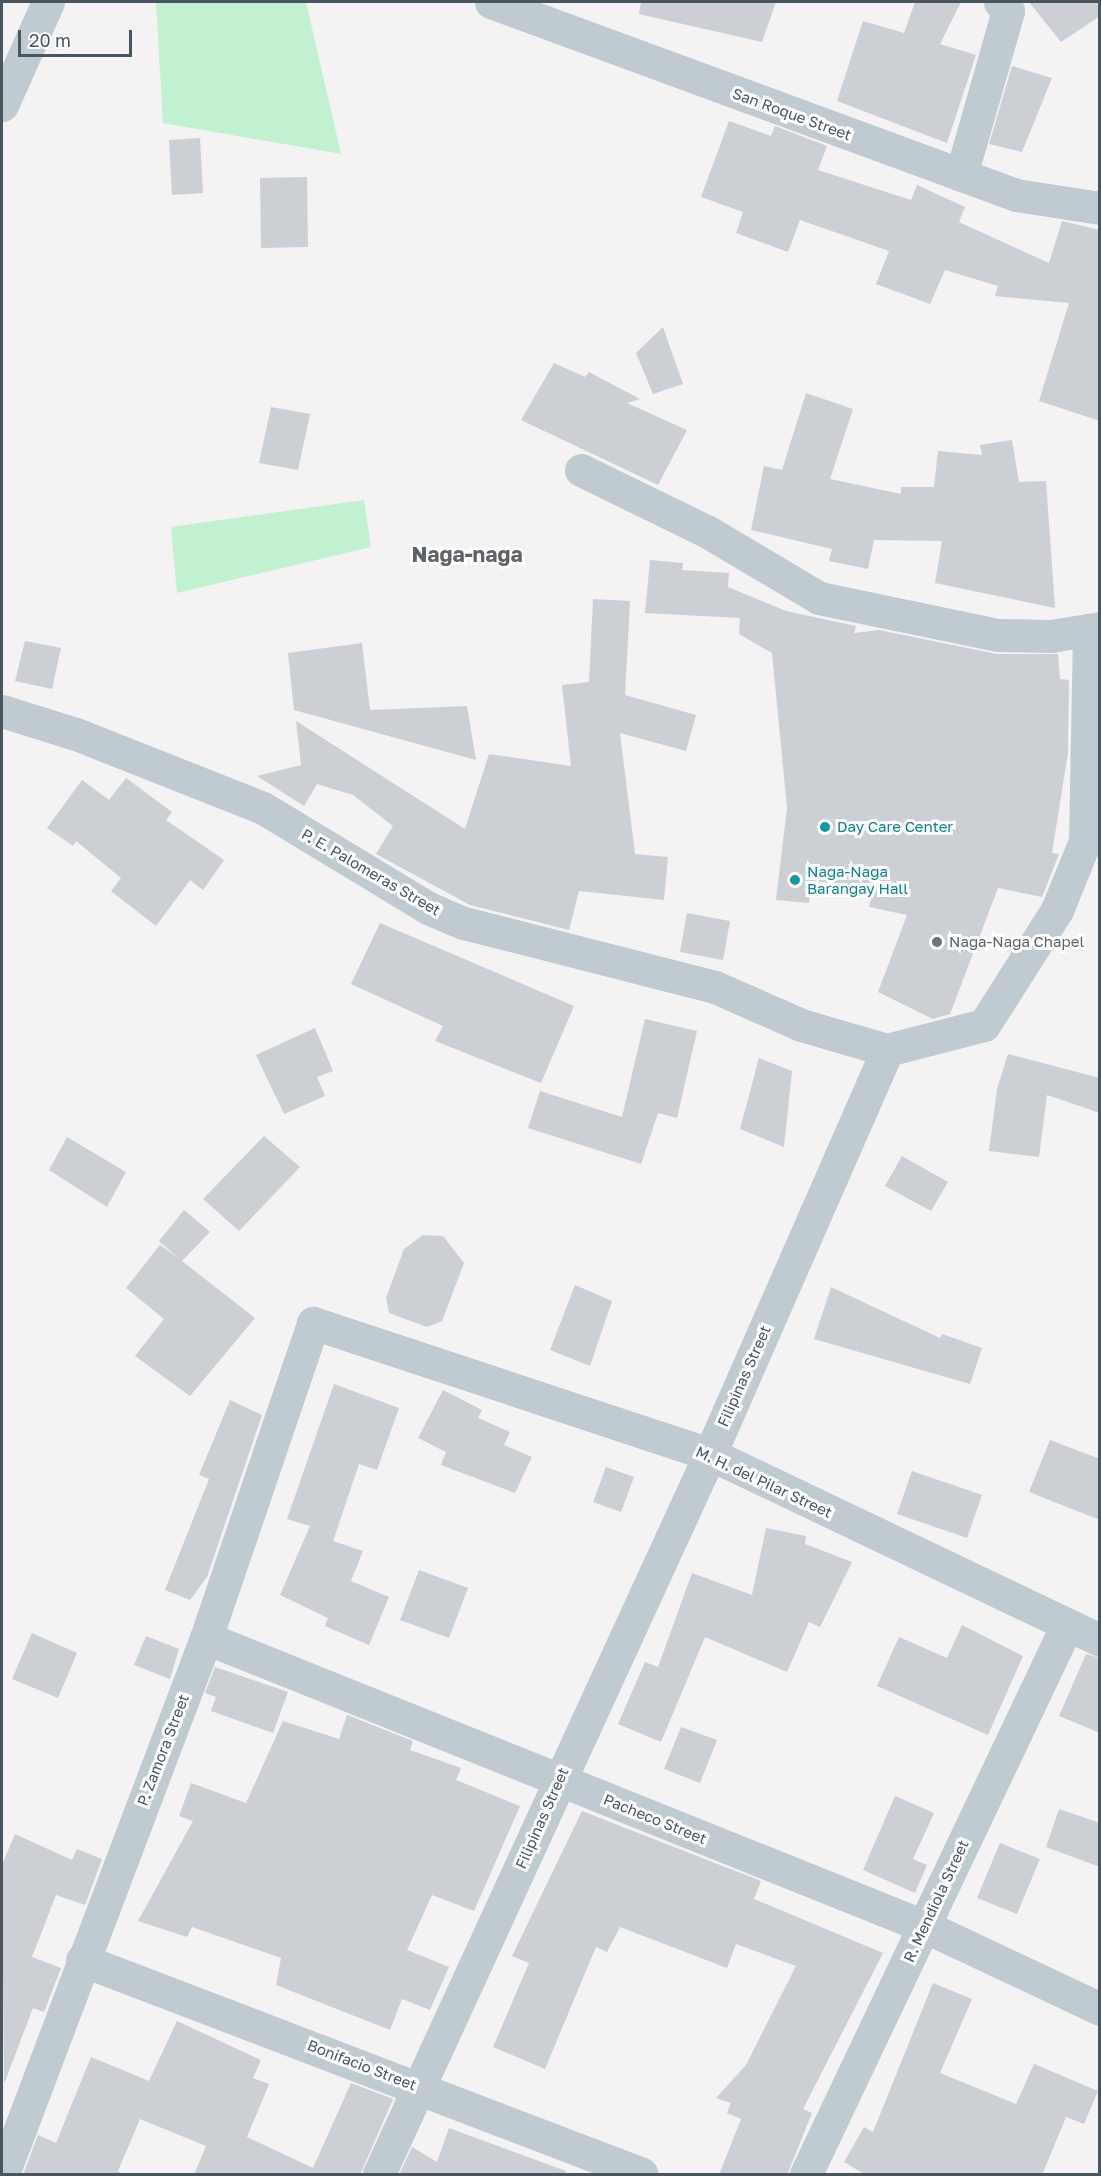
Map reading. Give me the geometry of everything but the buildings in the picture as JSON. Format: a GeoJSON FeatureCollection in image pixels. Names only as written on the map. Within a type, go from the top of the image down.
{"type":"FeatureCollection","features":[{"type":"Feature","properties":{"kind":"street"},"geometry":{"type":"LineString","coordinates":[[2,105],[48,2]]}},
{"type":"Feature","properties":{"kind":"street","name":"San Roque Street"},"geometry":{"type":"LineString","coordinates":[[491,2],[1016,195],[1100,208]]}},
{"type":"Feature","properties":{"kind":"street"},"geometry":{"type":"LineString","coordinates":[[961,175],[1008,11],[1000,2]]}},
{"type":"Feature","properties":{"kind":"street"},"geometry":{"type":"LineString","coordinates":[[581,470],[708,532],[819,598],[998,635],[1094,629],[1086,841],[1058,910],[984,1025],[887,1050]]}},
{"type":"Feature","properties":{"kind":"street","name":"P. E. Palomeras Street"},"geometry":{"type":"LineString","coordinates":[[2,711],[76,734],[263,808],[428,908],[464,924],[715,987],[801,1025],[887,1050]]}},
{"type":"Feature","properties":{"kind":"street","name":"Filipinas Street"},"geometry":{"type":"LineString","coordinates":[[379,2175],[710,1454],[887,1050]]}},
{"type":"Feature","properties":{"kind":"street","name":"M. H. del Pilar Street"},"geometry":{"type":"LineString","coordinates":[[313,1323],[710,1454],[1066,1627],[1100,1640]]}},
{"type":"Feature","properties":{"kind":"street","name":"P. Zamora Street"},"geometry":{"type":"LineString","coordinates":[[3,2175],[82,1960],[206,1638],[313,1323]]}},
{"type":"Feature","properties":{"kind":"street","name":"R. Mendiola Street"},"geometry":{"type":"LineString","coordinates":[[806,2175],[1066,1627]]}},
{"type":"Feature","properties":{"kind":"street","name":"Pacheco Street"},"geometry":{"type":"LineString","coordinates":[[206,1638],[924,1926],[1100,2009]]}},
{"type":"Feature","properties":{"kind":"street","name":"Bonifacio Street"},"geometry":{"type":"LineString","coordinates":[[82,1960],[420,2086],[642,2175]]}},
{"type":"Feature","properties":{"kind":"green space"},"geometry":{"type":"Polygon","coordinates":[[[156,2],[306,2],[341,154],[163,123],[156,2]]]}},
{"type":"Feature","properties":{"kind":"green space"},"geometry":{"type":"Polygon","coordinates":[[[364,500],[371,547],[177,593],[171,527],[364,500]]]}},
{"type":"Feature","properties":{"kind":"place","name":"Day Care Center"},"geometry":{"type":"Point","coordinates":[825,827]}},
{"type":"Feature","properties":{"kind":"place","name":"Naga-Naga Barangay Hall"},"geometry":{"type":"Point","coordinates":[795,880]}},
{"type":"Feature","properties":{"kind":"place","name":"Naga-Naga Chapel"},"geometry":{"type":"Point","coordinates":[937,942]}},
{"type":"Feature","properties":{"kind":"district","name":"Naga-naga"},"geometry":{"type":"Point","coordinates":[467,554]}}]}
